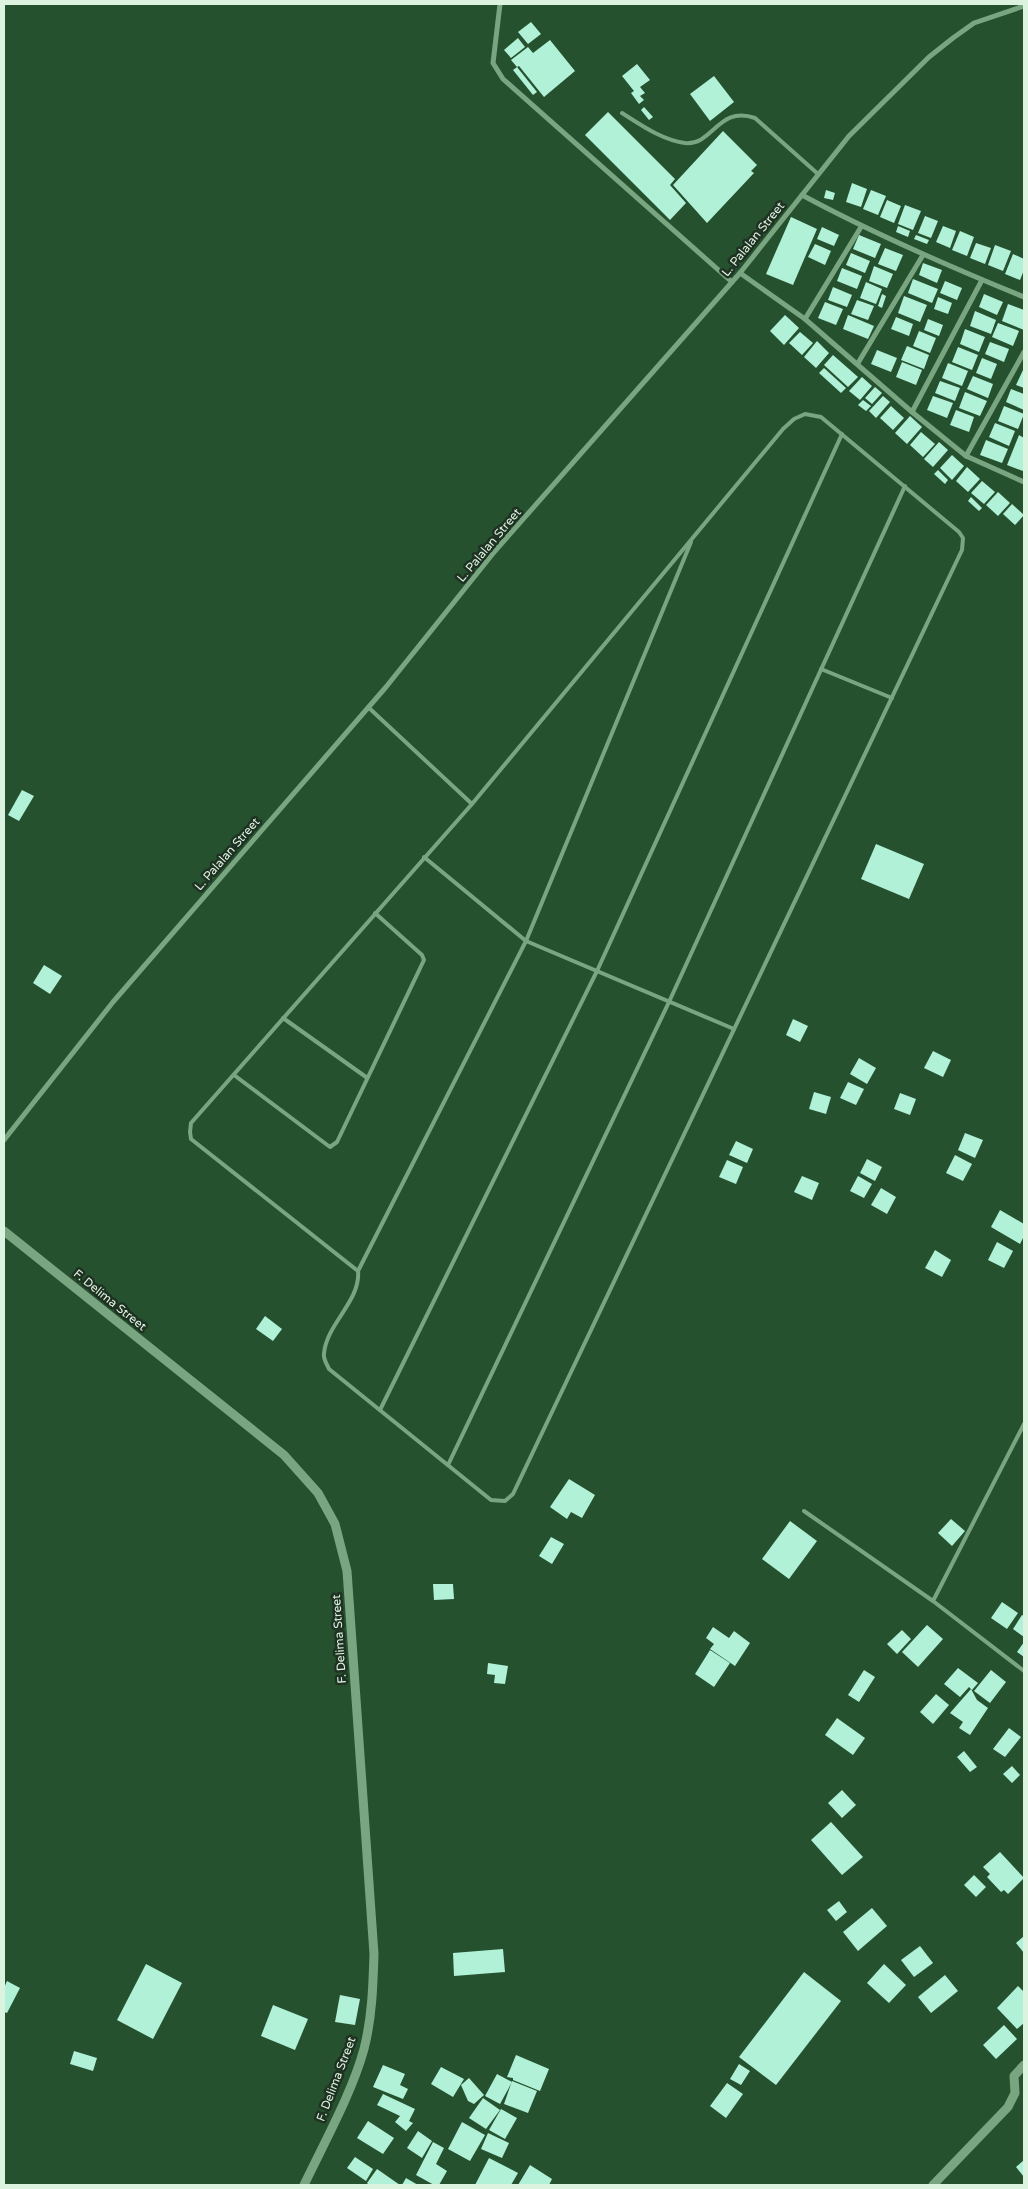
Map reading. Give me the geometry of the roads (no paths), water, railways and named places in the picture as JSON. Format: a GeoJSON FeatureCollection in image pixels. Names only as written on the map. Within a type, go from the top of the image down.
{"type":"FeatureCollection","features":[{"type":"Feature","properties":{"kind":"street"},"geometry":{"type":"LineString","coordinates":[[500,4],[493,63],[503,79],[732,282]]}},
{"type":"Feature","properties":{"kind":"street","name":"L. Palalan Street"},"geometry":{"type":"LineString","coordinates":[[4,1140],[113,1002],[368,707],[495,551],[740,273],[849,136],[929,57],[974,23],[1024,6]]}},
{"type":"Feature","properties":{"kind":"street"},"geometry":{"type":"LineString","coordinates":[[802,195],[861,227],[1024,297]]}},
{"type":"Feature","properties":{"kind":"street"},"geometry":{"type":"LineString","coordinates":[[805,319],[861,227]]}},
{"type":"Feature","properties":{"kind":"street"},"geometry":{"type":"LineString","coordinates":[[858,364],[923,255]]}},
{"type":"Feature","properties":{"kind":"street"},"geometry":{"type":"LineString","coordinates":[[740,273],[805,319],[966,456],[1024,482]]}},
{"type":"Feature","properties":{"kind":"street"},"geometry":{"type":"LineString","coordinates":[[912,412],[982,280]]}},
{"type":"Feature","properties":{"kind":"street"},"geometry":{"type":"LineString","coordinates":[[966,456],[1024,352]]}},
{"type":"Feature","properties":{"kind":"street","name":"F. Delima Street"},"geometry":{"type":"LineString","coordinates":[[4,1231],[284,1455],[318,1493],[335,1524],[347,1572],[374,1954],[372,2004],[364,2049],[343,2103],[304,2185]]}},
{"type":"Feature","properties":{"kind":"street"},"geometry":{"type":"LineString","coordinates":[[933,2185],[1008,2107],[1015,2094],[1014,2076],[1024,2065]]}},
{"type":"Feature","properties":{"kind":"lane"},"geometry":{"type":"LineString","coordinates":[[622,113],[649,130],[686,143],[702,138],[734,115],[743,114],[755,118],[818,174]]}},
{"type":"Feature","properties":{"kind":"lane"},"geometry":{"type":"LineString","coordinates":[[358,1271],[191,1139],[191,1123],[472,804],[693,538],[783,430],[794,419],[805,414],[821,417],[959,532],[963,538],[962,550],[513,1494],[505,1501],[491,1500],[329,1369],[323,1356],[327,1342],[356,1287],[359,1279],[358,1271],[526,940],[693,538]]}},
{"type":"Feature","properties":{"kind":"lane"},"geometry":{"type":"LineString","coordinates":[[380,1410],[597,971],[842,434]]}},
{"type":"Feature","properties":{"kind":"lane"},"geometry":{"type":"LineString","coordinates":[[448,1465],[669,1002],[904,486]]}},
{"type":"Feature","properties":{"kind":"lane"},"geometry":{"type":"LineString","coordinates":[[821,669],[892,698]]}},
{"type":"Feature","properties":{"kind":"lane"},"geometry":{"type":"LineString","coordinates":[[368,707],[472,804]]}},
{"type":"Feature","properties":{"kind":"lane"},"geometry":{"type":"LineString","coordinates":[[424,857],[526,940],[734,1030]]}},
{"type":"Feature","properties":{"kind":"lane"},"geometry":{"type":"LineString","coordinates":[[234,1075],[330,1147],[337,1142],[424,960],[422,955],[375,913]]}},
{"type":"Feature","properties":{"kind":"lane"},"geometry":{"type":"LineString","coordinates":[[283,1018],[366,1078]]}},
{"type":"Feature","properties":{"kind":"lane"},"geometry":{"type":"LineString","coordinates":[[933,1601],[1024,1424]]}},
{"type":"Feature","properties":{"kind":"lane"},"geometry":{"type":"LineString","coordinates":[[804,1511],[933,1601],[1024,1671]]}}]}
